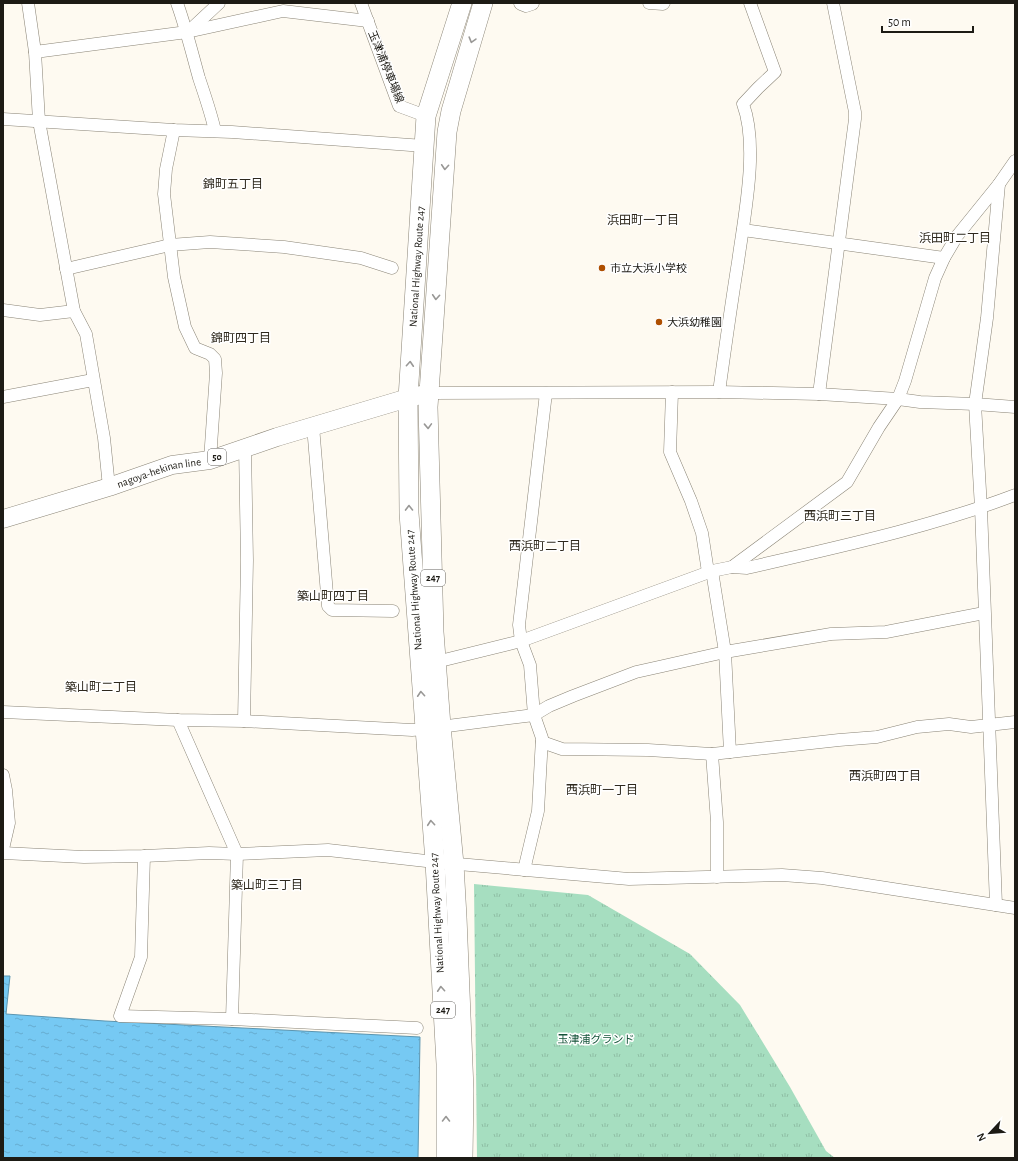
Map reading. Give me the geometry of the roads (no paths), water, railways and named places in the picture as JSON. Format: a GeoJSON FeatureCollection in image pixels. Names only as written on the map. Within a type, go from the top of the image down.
{"type":"FeatureCollection","features":[{"type":"Feature","properties":{"kind":"highway","name":"National Highway Route 247"},"geometry":{"type":"LineString","coordinates":[[462,3],[426,116],[408,398],[408,513],[416,604],[432,728],[454,864],[464,1090],[463,1158]]}},
{"type":"Feature","properties":{"kind":"highway","name":"National Highway Route 247"},"geometry":{"type":"LineString","coordinates":[[446,1158],[446,1064],[435,862],[432,728],[436,662],[428,407],[447,132],[451,111],[483,3]]}},
{"type":"Feature","properties":{"kind":"main road","name":"nagoya-hekinan line"},"geometry":{"type":"LineString","coordinates":[[3,519],[109,487],[172,465],[210,460],[313,426],[430,393]]}},
{"type":"Feature","properties":{"kind":"street"},"geometry":{"type":"LineString","coordinates":[[28,3],[35,52],[39,121],[74,311],[86,334],[104,438],[109,487]]}},
{"type":"Feature","properties":{"kind":"street"},"geometry":{"type":"LineString","coordinates":[[177,3],[216,131]]}},
{"type":"Feature","properties":{"kind":"street"},"geometry":{"type":"LineString","coordinates":[[187,32],[219,3]]}},
{"type":"Feature","properties":{"kind":"street","name":"玉津浦停車場線"},"geometry":{"type":"LineString","coordinates":[[361,3],[399,106],[426,116]]}},
{"type":"Feature","properties":{"kind":"street"},"geometry":{"type":"LineString","coordinates":[[521,3],[526,5],[532,3]]}},
{"type":"Feature","properties":{"kind":"street"},"geometry":{"type":"LineString","coordinates":[[649,3],[664,3]]}},
{"type":"Feature","properties":{"kind":"street"},"geometry":{"type":"LineString","coordinates":[[719,392],[749,175],[750,147],[747,116],[743,104],[775,72],[750,3]]}},
{"type":"Feature","properties":{"kind":"street"},"geometry":{"type":"LineString","coordinates":[[819,394],[855,119],[855,112],[833,3]]}},
{"type":"Feature","properties":{"kind":"street"},"geometry":{"type":"LineString","coordinates":[[35,52],[187,32],[283,11],[368,21]]}},
{"type":"Feature","properties":{"kind":"street"},"geometry":{"type":"LineString","coordinates":[[3,119],[174,130],[216,131],[424,146]]}},
{"type":"Feature","properties":{"kind":"street"},"geometry":{"type":"LineString","coordinates":[[174,130],[166,170],[164,194],[174,277],[185,327],[195,348],[210,354],[215,359],[216,374],[210,460]]}},
{"type":"Feature","properties":{"kind":"street"},"geometry":{"type":"LineString","coordinates":[[732,567],[847,482],[879,427],[898,399],[905,381],[935,278],[944,258],[957,236],[999,184],[1015,161]]}},
{"type":"Feature","properties":{"kind":"street"},"geometry":{"type":"LineString","coordinates":[[996,905],[981,508],[975,404],[986,318],[999,184]]}},
{"type":"Feature","properties":{"kind":"street"},"geometry":{"type":"LineString","coordinates":[[742,230],[944,258]]}},
{"type":"Feature","properties":{"kind":"street"},"geometry":{"type":"LineString","coordinates":[[66,269],[170,245],[210,242],[284,247],[360,258],[392,268]]}},
{"type":"Feature","properties":{"kind":"street"},"geometry":{"type":"LineString","coordinates":[[3,310],[40,315],[74,311]]}},
{"type":"Feature","properties":{"kind":"street"},"geometry":{"type":"LineString","coordinates":[[3,397],[93,380]]}},
{"type":"Feature","properties":{"kind":"street"},"geometry":{"type":"LineString","coordinates":[[672,392],[670,452],[691,501],[702,533],[710,572],[725,652],[730,752]]}},
{"type":"Feature","properties":{"kind":"street"},"geometry":{"type":"LineString","coordinates":[[430,393],[719,392],[819,394],[898,399],[920,402],[1015,407]]}},
{"type":"Feature","properties":{"kind":"street"},"geometry":{"type":"LineString","coordinates":[[524,870],[538,811],[542,742],[541,733],[534,714],[530,665],[521,641],[519,625],[546,393]]}},
{"type":"Feature","properties":{"kind":"street"},"geometry":{"type":"LineString","coordinates":[[313,426],[328,606],[332,610],[393,611]]}},
{"type":"Feature","properties":{"kind":"street"},"geometry":{"type":"LineString","coordinates":[[244,721],[247,560],[245,448]]}},
{"type":"Feature","properties":{"kind":"street"},"geometry":{"type":"LineString","coordinates":[[436,662],[521,641],[710,572],[732,567],[747,568],[853,543],[981,508],[1015,495]]}},
{"type":"Feature","properties":{"kind":"street"},"geometry":{"type":"LineString","coordinates":[[3,712],[386,727],[412,730],[432,728],[534,714],[573,696],[636,672],[725,652],[831,634],[886,632],[984,613]]}},
{"type":"Feature","properties":{"kind":"street"},"geometry":{"type":"LineString","coordinates":[[178,720],[237,854],[232,1018]]}},
{"type":"Feature","properties":{"kind":"street"},"geometry":{"type":"LineString","coordinates":[[542,742],[562,749],[648,750],[712,754],[877,737],[917,727],[949,724],[971,727],[1015,722]]}},
{"type":"Feature","properties":{"kind":"street"},"geometry":{"type":"LineString","coordinates":[[712,754],[717,822],[718,877]]}},
{"type":"Feature","properties":{"kind":"street"},"geometry":{"type":"LineString","coordinates":[[3,775],[9,823],[3,849]]}},
{"type":"Feature","properties":{"kind":"street"},"geometry":{"type":"LineString","coordinates":[[3,853],[84,857],[209,853],[237,854],[328,850],[454,864],[629,879],[782,875],[822,878],[1015,908]]}},
{"type":"Feature","properties":{"kind":"street"},"geometry":{"type":"LineString","coordinates":[[144,856],[141,957],[120,1016],[232,1018],[417,1028]]}},
{"type":"Feature","properties":{"kind":"water"},"geometry":{"type":"Polygon","coordinates":[[[3,976],[10,976],[6,1014],[105,1021],[420,1037],[418,1158],[3,1158],[3,976]]]}},
{"type":"Feature","properties":{"kind":"place","name":"市立大浜小学校"},"geometry":{"type":"Point","coordinates":[602,268]}},
{"type":"Feature","properties":{"kind":"place","name":"大浜幼稚園"},"geometry":{"type":"Point","coordinates":[659,322]}},
{"type":"Feature","properties":{"kind":"district","name":"錦町五丁目"},"geometry":{"type":"Point","coordinates":[233,184]}},
{"type":"Feature","properties":{"kind":"district","name":"浜田町一丁目"},"geometry":{"type":"Point","coordinates":[643,220]}},
{"type":"Feature","properties":{"kind":"district","name":"浜田町二丁目"},"geometry":{"type":"Point","coordinates":[955,238]}},
{"type":"Feature","properties":{"kind":"district","name":"錦町四丁目"},"geometry":{"type":"Point","coordinates":[241,338]}},
{"type":"Feature","properties":{"kind":"district","name":"西浜町三丁目"},"geometry":{"type":"Point","coordinates":[840,516]}},
{"type":"Feature","properties":{"kind":"district","name":"西浜町二丁目"},"geometry":{"type":"Point","coordinates":[545,546]}},
{"type":"Feature","properties":{"kind":"district","name":"築山町四丁目"},"geometry":{"type":"Point","coordinates":[333,596]}},
{"type":"Feature","properties":{"kind":"district","name":"築山町二丁目"},"geometry":{"type":"Point","coordinates":[101,687]}},
{"type":"Feature","properties":{"kind":"district","name":"西浜町四丁目"},"geometry":{"type":"Point","coordinates":[885,776]}},
{"type":"Feature","properties":{"kind":"district","name":"西浜町一丁目"},"geometry":{"type":"Point","coordinates":[602,790]}},
{"type":"Feature","properties":{"kind":"district","name":"築山町三丁目"},"geometry":{"type":"Point","coordinates":[267,885]}},
{"type":"Feature","properties":{"kind":"park label","name":"玉津浦グランド"},"geometry":{"type":"Point","coordinates":[596,1039]}}]}
